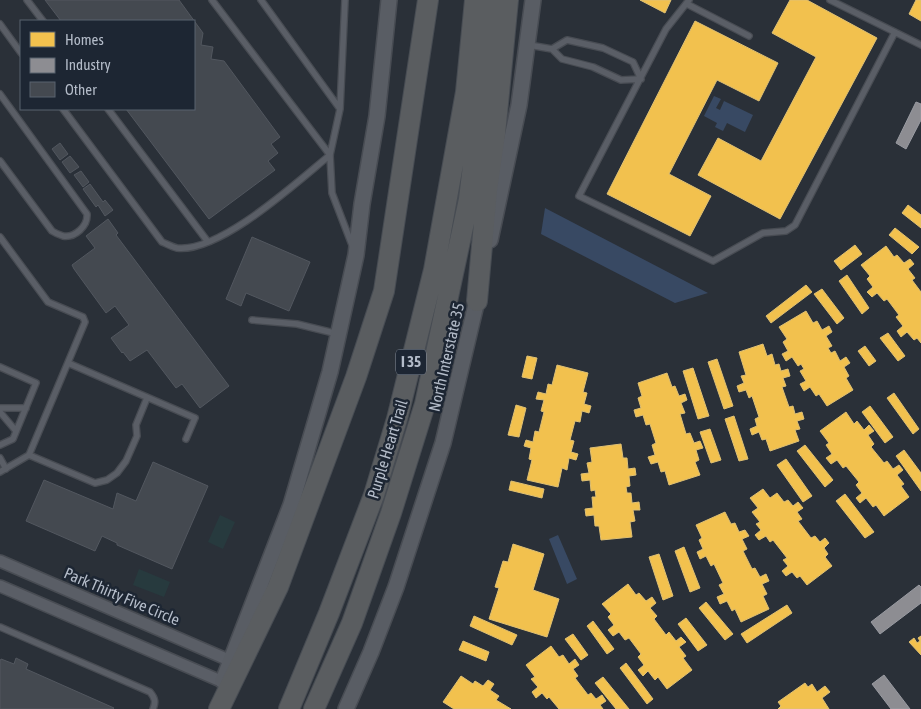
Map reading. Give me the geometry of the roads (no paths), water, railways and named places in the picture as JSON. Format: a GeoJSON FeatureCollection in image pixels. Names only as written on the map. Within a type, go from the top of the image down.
{"type":"FeatureCollection","features":[{"type":"Feature","properties":{"kind":"highway"},"geometry":{"type":"LineString","coordinates":[[219,709],[278,586],[350,394],[384,291],[428,0]]}},
{"type":"Feature","properties":{"kind":"highway","name":"Purple Heart Trail"},"geometry":{"type":"LineString","coordinates":[[289,709],[329,613],[374,495],[397,419],[434,270],[466,92],[475,0]]}},
{"type":"Feature","properties":{"kind":"highway","name":"Purple Heart Trail"},"geometry":{"type":"LineString","coordinates":[[314,709],[352,623],[391,513],[425,404],[469,199],[493,0]]}},
{"type":"Feature","properties":{"kind":"highway"},"geometry":{"type":"LineString","coordinates":[[477,301],[486,190],[495,134],[508,0]]}},
{"type":"Feature","properties":{"kind":"main road"},"geometry":{"type":"LineString","coordinates":[[210,709],[223,682],[291,505],[330,372],[356,255],[362,204],[377,116],[389,0]]}},
{"type":"Feature","properties":{"kind":"main road","name":"North Interstate 35"},"geometry":{"type":"LineString","coordinates":[[346,709],[371,652],[396,587],[443,443],[477,301],[518,105],[532,0]]}},
{"type":"Feature","properties":{"kind":"street","name":"Park Thirty Five Circle"},"geometry":{"type":"LineString","coordinates":[[0,561],[231,661]]}},
{"type":"Feature","properties":{"kind":"street"},"geometry":{"type":"LineString","coordinates":[[0,586],[223,682]]}},
{"type":"Feature","properties":{"kind":"lane"},"geometry":{"type":"LineString","coordinates":[[27,0],[42,20]]}},
{"type":"Feature","properties":{"kind":"lane"},"geometry":{"type":"LineString","coordinates":[[212,0],[330,155]]}},
{"type":"Feature","properties":{"kind":"lane"},"geometry":{"type":"LineString","coordinates":[[261,0],[340,109]]}},
{"type":"Feature","properties":{"kind":"lane"},"geometry":{"type":"LineString","coordinates":[[345,0],[340,109],[330,155],[332,193],[356,255]]}},
{"type":"Feature","properties":{"kind":"lane"},"geometry":{"type":"LineString","coordinates":[[830,0],[921,45]]}},
{"type":"Feature","properties":{"kind":"lane"},"geometry":{"type":"LineString","coordinates":[[749,36],[688,2],[666,29],[579,196],[713,261],[764,233],[786,231],[795,225],[895,32]]}},
{"type":"Feature","properties":{"kind":"lane"},"geometry":{"type":"LineString","coordinates":[[0,24],[20,52]]}},
{"type":"Feature","properties":{"kind":"lane"},"geometry":{"type":"LineString","coordinates":[[552,49],[567,40],[603,48],[633,62],[641,79]]}},
{"type":"Feature","properties":{"kind":"lane"},"geometry":{"type":"LineString","coordinates":[[526,45],[552,49],[562,59],[593,67],[621,80],[641,79]]}},
{"type":"Feature","properties":{"kind":"lane"},"geometry":{"type":"LineString","coordinates":[[0,94],[87,214],[88,220],[85,225],[72,236],[63,236],[52,231],[0,161]]}},
{"type":"Feature","properties":{"kind":"lane"},"geometry":{"type":"LineString","coordinates":[[64,110],[162,242],[176,248],[191,247],[208,242],[261,211],[330,155]]}},
{"type":"Feature","properties":{"kind":"lane"},"geometry":{"type":"LineString","coordinates":[[109,110],[208,242]]}},
{"type":"Feature","properties":{"kind":"lane"},"geometry":{"type":"LineString","coordinates":[[0,237],[48,302],[83,316],[85,322],[29,454],[3,470],[0,458]]}},
{"type":"Feature","properties":{"kind":"lane"},"geometry":{"type":"LineString","coordinates":[[252,320],[297,324],[338,334]]}},
{"type":"Feature","properties":{"kind":"lane"},"geometry":{"type":"LineString","coordinates":[[68,363],[195,418],[186,439]]}},
{"type":"Feature","properties":{"kind":"lane"},"geometry":{"type":"LineString","coordinates":[[0,367],[36,383],[13,439],[0,445]]}},
{"type":"Feature","properties":{"kind":"lane"},"geometry":{"type":"LineString","coordinates":[[29,454],[95,483],[107,480],[117,473],[126,461],[137,436],[136,425],[147,398]]}},
{"type":"Feature","properties":{"kind":"lane"},"geometry":{"type":"LineString","coordinates":[[0,408],[26,408]]}},
{"type":"Feature","properties":{"kind":"lane"},"geometry":{"type":"LineString","coordinates":[[0,412],[16,431]]}},
{"type":"Feature","properties":{"kind":"lane"},"geometry":{"type":"LineString","coordinates":[[0,627],[150,692],[155,697],[153,709]]}},
{"type":"Feature","properties":{"kind":"water"},"geometry":{"type":"Polygon","coordinates":[[[714,96],[721,99],[716,108],[720,110],[724,101],[753,115],[745,132],[727,123],[723,131],[715,127],[717,123],[704,116],[714,96]]]}},
{"type":"Feature","properties":{"kind":"water"},"geometry":{"type":"Polygon","coordinates":[[[545,208],[708,293],[675,303],[541,234],[545,208]]]}},
{"type":"Feature","properties":{"kind":"water"},"geometry":{"type":"Polygon","coordinates":[[[558,535],[577,579],[567,584],[549,539],[558,535]]]}}]}
